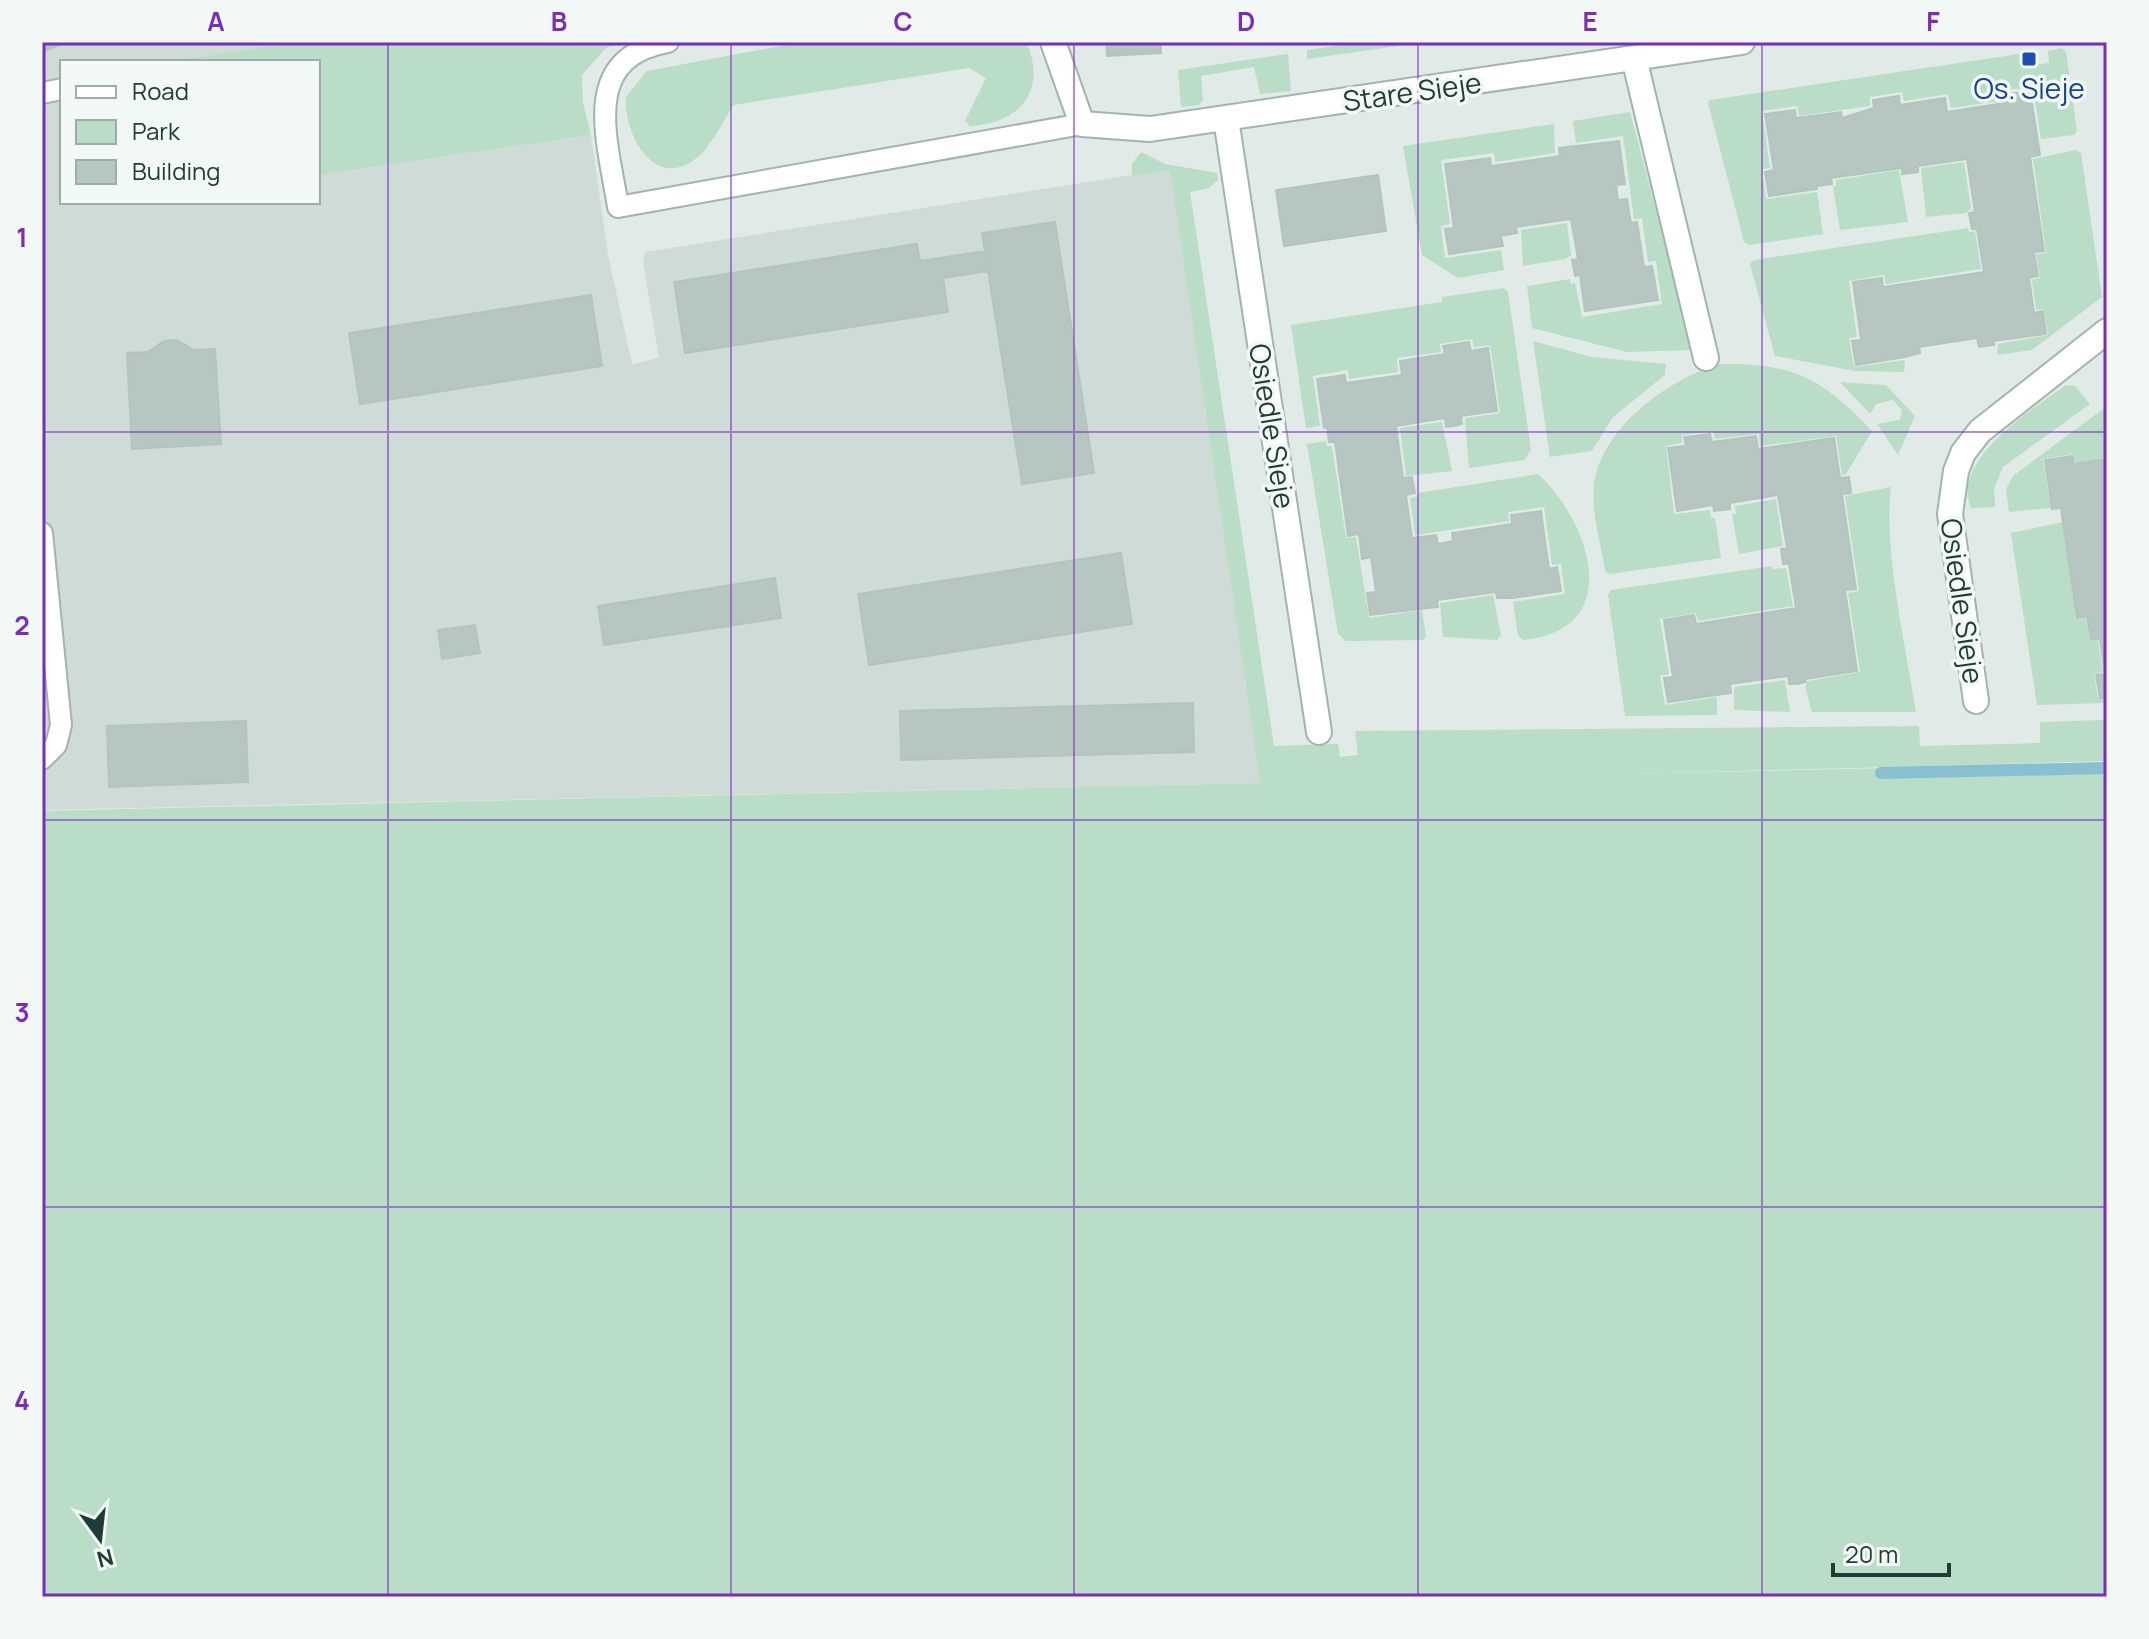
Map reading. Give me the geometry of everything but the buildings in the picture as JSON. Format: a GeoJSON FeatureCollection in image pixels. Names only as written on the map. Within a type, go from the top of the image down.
{"type":"FeatureCollection","features":[{"type":"Feature","properties":{"kind":"street"},"geometry":{"type":"LineString","coordinates":[[1053,42],[1082,124]]}},
{"type":"Feature","properties":{"kind":"street","name":"Stare Sieje"},"geometry":{"type":"LineString","coordinates":[[1082,124],[1150,129],[1742,42]]}},
{"type":"Feature","properties":{"kind":"street"},"geometry":{"type":"LineString","coordinates":[[1634,58],[1706,358]]}},
{"type":"Feature","properties":{"kind":"street","name":"Osiedle Sieje"},"geometry":{"type":"LineString","coordinates":[[1226,119],[1319,732]]}},
{"type":"Feature","properties":{"kind":"street","name":"Osiedle Sieje"},"geometry":{"type":"LineString","coordinates":[[1976,701],[1950,514],[1956,471],[1963,453],[1980,431],[2107,331]]}},
{"type":"Feature","properties":{"kind":"lane"},"geometry":{"type":"LineString","coordinates":[[668,42],[643,46],[622,60],[606,89],[604,118],[618,207],[1082,124]]}},
{"type":"Feature","properties":{"kind":"lane"},"geometry":{"type":"LineString","coordinates":[[42,533],[61,725],[56,745],[42,759]]}},
{"type":"Feature","properties":{"kind":"shaded area"},"geometry":{"type":"Polygon","coordinates":[[[42,42],[295,42],[179,60],[60,60],[60,204],[320,204],[320,175],[591,135],[608,255],[632,364],[659,358],[643,262],[645,252],[1170,169],[1260,783],[42,810],[42,42]]]}},
{"type":"Feature","properties":{"kind":"green space"},"geometry":{"type":"Polygon","coordinates":[[[295,42],[621,42],[605,49],[582,75],[583,103],[591,135],[320,175],[320,60],[179,60],[295,42]]]}},
{"type":"Feature","properties":{"kind":"green space"},"geometry":{"type":"Polygon","coordinates":[[[802,42],[1026,42],[1034,75],[1025,101],[1003,119],[988,124],[970,126],[965,121],[986,78],[969,68],[734,105],[700,155],[679,167],[665,168],[653,162],[635,140],[626,111],[626,97],[647,71],[802,42]]]}},
{"type":"Feature","properties":{"kind":"green space"},"geometry":{"type":"Polygon","coordinates":[[[1361,42],[1426,42],[1307,59],[1307,50],[1361,42]]]}},
{"type":"Feature","properties":{"kind":"green space"},"geometry":{"type":"Polygon","coordinates":[[[2062,48],[2066,52],[2077,131],[2074,135],[2041,139],[2033,87],[1998,91],[1999,101],[1951,108],[1948,94],[1904,101],[1902,92],[1870,97],[1870,106],[1799,116],[1797,106],[1762,111],[1770,168],[1762,169],[1766,199],[1817,192],[1823,234],[1749,245],[1744,242],[1708,103],[1710,100],[2019,54],[2022,67],[2049,63],[2048,51],[2062,48]]]}},
{"type":"Feature","properties":{"kind":"green space"},"geometry":{"type":"Polygon","coordinates":[[[1288,54],[1291,91],[1260,94],[1254,67],[1201,76],[1203,100],[1199,105],[1181,107],[1178,70],[1288,54]]]}},
{"type":"Feature","properties":{"kind":"green space"},"geometry":{"type":"Polygon","coordinates":[[[1630,112],[1693,350],[1627,352],[1532,328],[1527,286],[1570,279],[1571,284],[1575,283],[1582,317],[1662,304],[1656,261],[1648,262],[1642,218],[1634,219],[1623,136],[1576,143],[1573,121],[1630,112]]]}},
{"type":"Feature","properties":{"kind":"green space"},"geometry":{"type":"Polygon","coordinates":[[[1554,124],[1555,153],[1495,162],[1494,153],[1441,160],[1450,224],[1441,226],[1445,258],[1501,250],[1504,270],[1458,278],[1422,255],[1403,146],[1554,124]]]}},
{"type":"Feature","properties":{"kind":"green space"},"geometry":{"type":"Polygon","coordinates":[[[2076,150],[2081,153],[2102,297],[2032,350],[1997,355],[1998,344],[2048,335],[2044,309],[2036,310],[2032,280],[2040,278],[2036,254],[2046,253],[2033,159],[2076,150]]]}},
{"type":"Feature","properties":{"kind":"green space"},"geometry":{"type":"Polygon","coordinates":[[[1141,152],[1165,164],[1217,173],[1218,180],[1209,188],[1190,192],[1274,746],[1338,744],[1340,757],[1358,755],[1355,731],[1919,726],[1920,746],[2040,743],[2040,722],[2107,720],[2107,761],[1628,774],[2107,763],[2107,1597],[42,1597],[42,811],[1260,783],[1170,170],[1132,176],[1132,164],[1141,152]]]}},
{"type":"Feature","properties":{"kind":"green space"},"geometry":{"type":"Polygon","coordinates":[[[1964,162],[1971,209],[1966,213],[1926,217],[1921,168],[1964,162]]]}},
{"type":"Feature","properties":{"kind":"green space"},"geometry":{"type":"Polygon","coordinates":[[[1899,170],[1908,222],[1840,230],[1833,187],[1836,180],[1899,170]]]}},
{"type":"Feature","properties":{"kind":"green space"},"geometry":{"type":"Polygon","coordinates":[[[1567,223],[1571,255],[1565,259],[1523,266],[1521,230],[1567,223]]]}},
{"type":"Feature","properties":{"kind":"green space"},"geometry":{"type":"Polygon","coordinates":[[[1968,228],[1969,232],[1975,231],[1981,269],[1886,284],[1884,275],[1849,281],[1857,337],[1849,338],[1854,367],[1905,360],[1904,372],[1855,371],[1775,356],[1750,264],[1754,260],[1968,228]]]}},
{"type":"Feature","properties":{"kind":"green space"},"geometry":{"type":"Polygon","coordinates":[[[1504,288],[1508,292],[1531,450],[1524,460],[1469,468],[1465,418],[1500,413],[1490,345],[1474,347],[1472,339],[1440,344],[1441,352],[1397,358],[1398,372],[1349,379],[1348,370],[1313,376],[1320,426],[1306,428],[1291,325],[1442,302],[1442,297],[1504,288]]]}},
{"type":"Feature","properties":{"kind":"green space"},"geometry":{"type":"Polygon","coordinates":[[[1533,341],[1592,357],[1666,364],[1665,375],[1613,417],[1592,451],[1550,457],[1533,341]]]}},
{"type":"Feature","properties":{"kind":"green space"},"geometry":{"type":"Polygon","coordinates":[[[1720,364],[1768,367],[1805,378],[1838,398],[1872,431],[1846,474],[1842,475],[1836,436],[1760,446],[1759,434],[1715,439],[1713,431],[1682,435],[1682,443],[1666,446],[1674,514],[1710,510],[1711,518],[1715,518],[1721,558],[1610,574],[1605,571],[1593,497],[1596,474],[1603,455],[1628,420],[1663,391],[1720,364]]]}},
{"type":"Feature","properties":{"kind":"green space"},"geometry":{"type":"Polygon","coordinates":[[[1840,382],[1886,385],[1915,416],[1898,455],[1877,424],[1900,420],[1902,410],[1893,400],[1876,404],[1870,414],[1840,382]]]}},
{"type":"Feature","properties":{"kind":"green space"},"geometry":{"type":"Polygon","coordinates":[[[2066,385],[2075,386],[2090,404],[2003,467],[1994,489],[1995,507],[1971,508],[1968,490],[1973,471],[1984,454],[2017,421],[2066,385]]]}},
{"type":"Feature","properties":{"kind":"green space"},"geometry":{"type":"Polygon","coordinates":[[[2107,406],[2107,458],[2075,463],[2074,454],[2043,459],[2051,508],[2009,512],[2006,489],[2013,476],[2107,406]]]}},
{"type":"Feature","properties":{"kind":"green space"},"geometry":{"type":"Polygon","coordinates":[[[1442,422],[1452,471],[1406,476],[1400,428],[1442,422]]]}},
{"type":"Feature","properties":{"kind":"green space"},"geometry":{"type":"Polygon","coordinates":[[[1326,441],[1327,446],[1332,446],[1346,538],[1356,537],[1369,618],[1422,610],[1426,636],[1423,640],[1346,641],[1338,634],[1307,444],[1326,441]]]}},
{"type":"Feature","properties":{"kind":"green space"},"geometry":{"type":"Polygon","coordinates":[[[1538,474],[1557,495],[1584,545],[1589,572],[1587,596],[1576,617],[1555,632],[1523,640],[1518,635],[1513,602],[1565,594],[1561,564],[1552,565],[1544,507],[1508,512],[1509,521],[1415,535],[1410,498],[1418,497],[1418,493],[1538,474]]]}},
{"type":"Feature","properties":{"kind":"green space"},"geometry":{"type":"Polygon","coordinates":[[[1891,487],[1889,512],[1893,568],[1916,712],[1812,712],[1805,686],[1808,681],[1860,672],[1848,593],[1859,591],[1845,496],[1891,487]]]}},
{"type":"Feature","properties":{"kind":"green space"},"geometry":{"type":"Polygon","coordinates":[[[1776,499],[1783,546],[1739,554],[1732,514],[1736,514],[1735,506],[1776,499]]]}},
{"type":"Feature","properties":{"kind":"green space"},"geometry":{"type":"Polygon","coordinates":[[[2063,522],[2076,619],[2086,618],[2090,641],[2098,641],[2103,672],[2094,674],[2098,698],[2107,698],[2107,703],[2037,705],[2011,533],[2063,522]]]}},
{"type":"Feature","properties":{"kind":"green space"},"geometry":{"type":"Polygon","coordinates":[[[1772,566],[1772,569],[1786,568],[1793,606],[1698,621],[1696,613],[1660,619],[1669,674],[1660,676],[1665,705],[1717,697],[1717,715],[1625,716],[1608,595],[1611,590],[1772,566]]]}},
{"type":"Feature","properties":{"kind":"green space"},"geometry":{"type":"Polygon","coordinates":[[[1493,595],[1501,635],[1497,640],[1443,637],[1440,603],[1493,595]]]}},
{"type":"Feature","properties":{"kind":"green space"},"geometry":{"type":"Polygon","coordinates":[[[1785,680],[1790,712],[1734,710],[1734,687],[1785,680]]]}},
{"type":"Feature","properties":{"kind":"waterway"},"geometry":{"type":"LineString","coordinates":[[1881,773],[2107,768]]}},
{"type":"Feature","properties":{"kind":"place","name":"Os. Sieje"},"geometry":{"type":"Point","coordinates":[2029,59]}}]}
